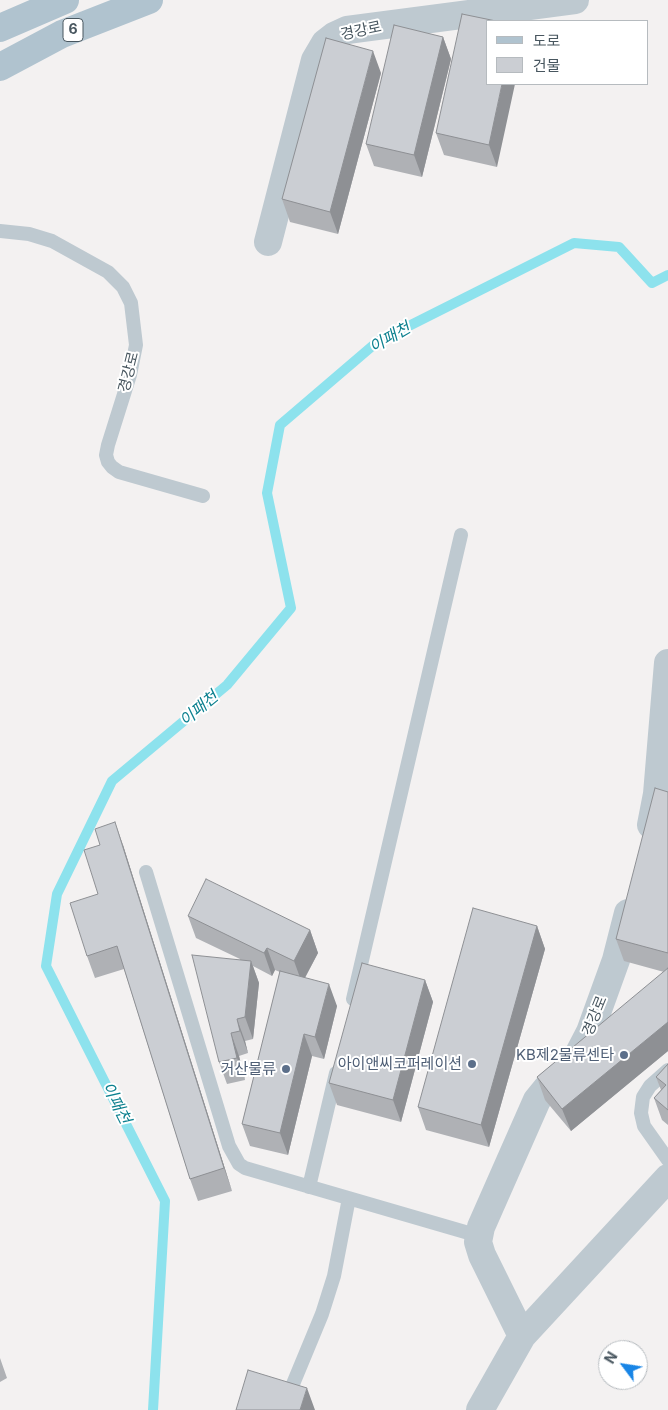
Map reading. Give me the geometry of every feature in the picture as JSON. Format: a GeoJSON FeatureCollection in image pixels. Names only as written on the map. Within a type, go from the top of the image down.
{"type":"FeatureCollection","features":[{"type":"Feature","properties":{"kind":"main road","name":"6"},"geometry":{"type":"LineString","coordinates":[[0,28],[66,0]]}},
{"type":"Feature","properties":{"kind":"main road","name":"6"},"geometry":{"type":"LineString","coordinates":[[0,67],[62,34],[149,0]]}},
{"type":"Feature","properties":{"kind":"street","name":"경강로"},"geometry":{"type":"LineString","coordinates":[[268,242],[315,60],[325,43],[347,30],[575,0]]}},
{"type":"Feature","properties":{"kind":"street"},"geometry":{"type":"LineString","coordinates":[[645,851],[657,794],[668,663]]}},
{"type":"Feature","properties":{"kind":"street","name":"경강로"},"geometry":{"type":"LineString","coordinates":[[479,1236],[481,1226],[537,1100],[546,1088],[577,1057],[590,1032],[616,960],[635,887]]}},
{"type":"Feature","properties":{"kind":"street"},"geometry":{"type":"LineString","coordinates":[[480,1410],[522,1336],[668,1178]]}},
{"type":"Feature","properties":{"kind":"street"},"geometry":{"type":"LineString","coordinates":[[479,1236],[478,1242],[482,1255],[522,1336]]}},
{"type":"Feature","properties":{"kind":"lane","name":"경강로"},"geometry":{"type":"LineString","coordinates":[[0,231],[29,234],[52,241],[108,272],[123,287],[132,303],[136,345],[130,375],[108,445],[106,455],[108,462],[119,472],[203,496]]}},
{"type":"Feature","properties":{"kind":"lane"},"geometry":{"type":"LineString","coordinates":[[350,1012],[461,535]]}},
{"type":"Feature","properties":{"kind":"lane"},"geometry":{"type":"LineString","coordinates":[[146,872],[229,1146],[235,1159],[245,1168],[479,1236]]}},
{"type":"Feature","properties":{"kind":"lane"},"geometry":{"type":"LineString","coordinates":[[309,1187],[339,1060]]}},
{"type":"Feature","properties":{"kind":"lane"},"geometry":{"type":"LineString","coordinates":[[668,1070],[650,1086],[643,1098],[641,1114],[644,1126],[668,1160]]}},
{"type":"Feature","properties":{"kind":"lane"},"geometry":{"type":"LineString","coordinates":[[293,1384],[322,1314],[334,1276],[349,1198]]}},
{"type":"Feature","properties":{"kind":"building"},"geometry":{"type":"Polygon","coordinates":[[[462,14],[491,20],[486,20],[486,85],[502,85],[489,145],[436,133],[462,14]]]}},
{"type":"Feature","properties":{"kind":"building"},"geometry":{"type":"Polygon","coordinates":[[[394,25],[443,37],[414,155],[366,144],[394,25]]]}},
{"type":"Feature","properties":{"kind":"building"},"geometry":{"type":"Polygon","coordinates":[[[326,38],[373,51],[330,212],[282,199],[326,38]]]}},
{"type":"Feature","properties":{"kind":"building"},"geometry":{"type":"Polygon","coordinates":[[[655,788],[668,792],[668,953],[616,939],[655,788]]]}},
{"type":"Feature","properties":{"kind":"building"},"geometry":{"type":"Polygon","coordinates":[[[115,822],[224,1168],[190,1179],[117,946],[87,956],[70,903],[98,894],[84,850],[100,845],[95,829],[115,822]]]}},
{"type":"Feature","properties":{"kind":"building"},"geometry":{"type":"Polygon","coordinates":[[[206,879],[310,930],[294,961],[267,948],[264,953],[188,916],[206,879]]]}},
{"type":"Feature","properties":{"kind":"building"},"geometry":{"type":"Polygon","coordinates":[[[473,908],[537,926],[481,1125],[418,1107],[473,908]]]}},
{"type":"Feature","properties":{"kind":"building"},"geometry":{"type":"Polygon","coordinates":[[[192,955],[251,961],[245,1017],[237,1019],[240,1031],[231,1033],[237,1058],[219,1062],[192,955]]]}},
{"type":"Feature","properties":{"kind":"building"},"geometry":{"type":"Polygon","coordinates":[[[362,963],[425,980],[393,1100],[329,1083],[362,963]]]}},
{"type":"Feature","properties":{"kind":"building"},"geometry":{"type":"Polygon","coordinates":[[[668,968],[668,1022],[562,1109],[537,1077],[668,968]]]}},
{"type":"Feature","properties":{"kind":"building"},"geometry":{"type":"Polygon","coordinates":[[[280,971],[329,984],[315,1037],[304,1034],[280,1133],[242,1124],[280,971]]]}},
{"type":"Feature","properties":{"kind":"building"},"geometry":{"type":"Polygon","coordinates":[[[668,1064],[668,1110],[654,1098],[666,1085],[656,1077],[668,1064]]]}},
{"type":"Feature","properties":{"kind":"building"},"geometry":{"type":"Polygon","coordinates":[[[248,1370],[307,1388],[300,1410],[236,1410],[248,1370]]]}},
{"type":"Feature","properties":{"kind":"waterway","name":"이패천"},"geometry":{"type":"LineString","coordinates":[[153,1410],[165,1201],[46,966],[57,894],[112,781],[227,685],[291,608],[267,493],[280,425],[377,342],[574,243],[619,247],[652,283],[668,275]]}},
{"type":"Feature","properties":{"kind":"place","name":"KB제2물류센타"},"geometry":{"type":"Point","coordinates":[624,1055]}},
{"type":"Feature","properties":{"kind":"place","name":"아이앤씨코퍼레이션"},"geometry":{"type":"Point","coordinates":[472,1064]}},
{"type":"Feature","properties":{"kind":"place","name":"거산물류"},"geometry":{"type":"Point","coordinates":[286,1069]}}]}
